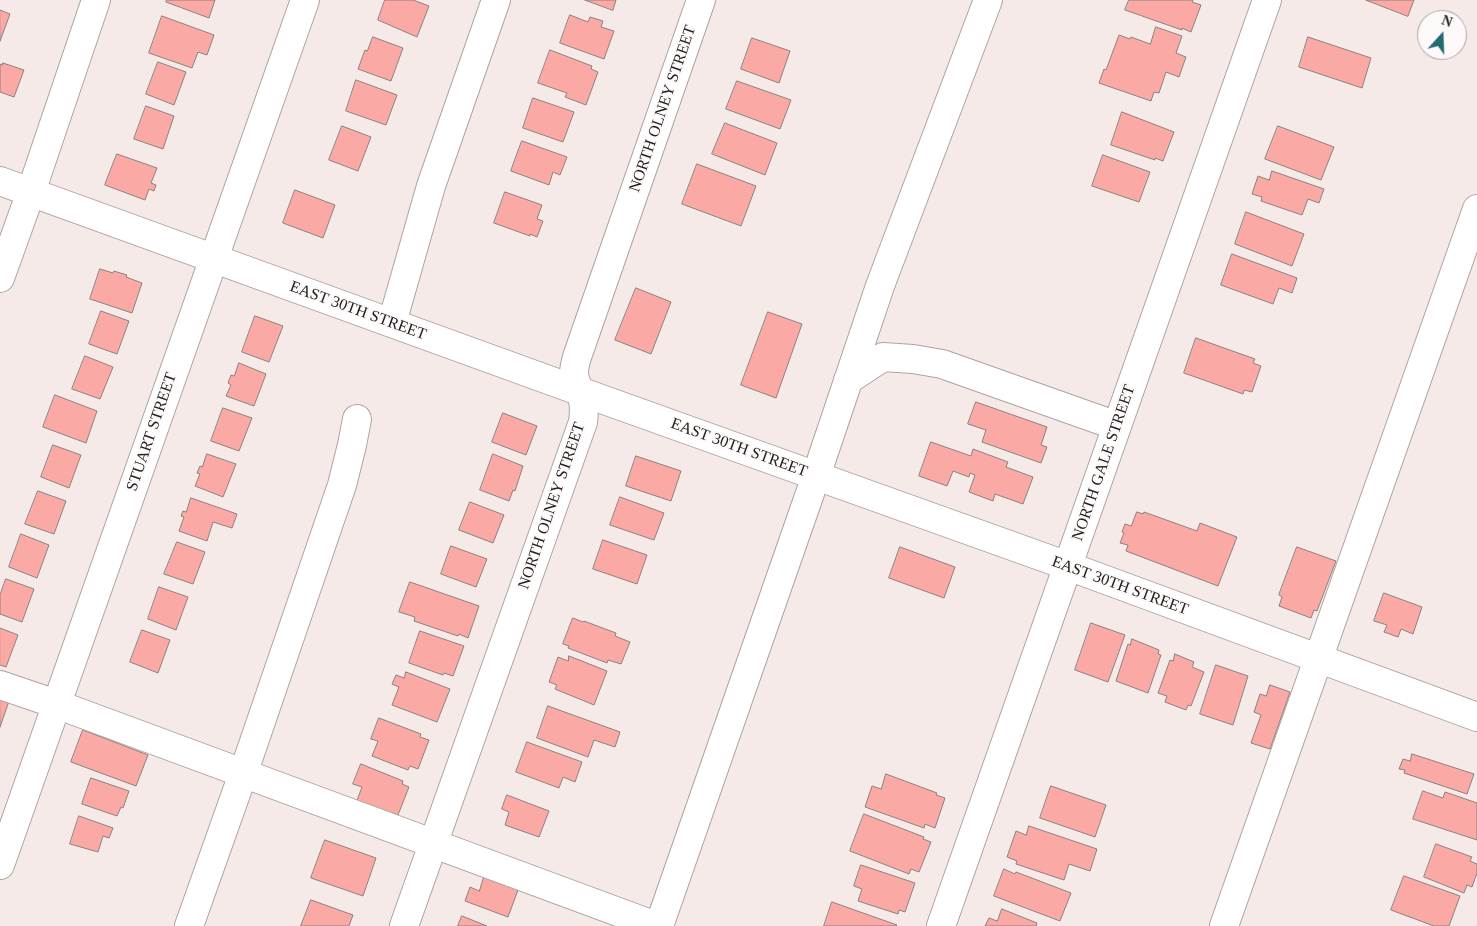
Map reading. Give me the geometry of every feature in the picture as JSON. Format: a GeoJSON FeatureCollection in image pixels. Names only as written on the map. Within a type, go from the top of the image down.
{"type":"FeatureCollection","features":[{"type":"Feature","properties":{"kind":"street"},"geometry":{"type":"LineString","coordinates":[[0,278],[96,0]]}},
{"type":"Feature","properties":{"kind":"street","name":"STUART STREET"},"geometry":{"type":"LineString","coordinates":[[0,865],[305,0]]}},
{"type":"Feature","properties":{"kind":"street"},"geometry":{"type":"LineString","coordinates":[[392,323],[431,186],[496,0]]}},
{"type":"Feature","properties":{"kind":"street","name":"NORTH OLNEY STREET"},"geometry":{"type":"LineString","coordinates":[[404,926],[582,422],[584,408],[574,376],[577,357],[701,0]]}},
{"type":"Feature","properties":{"kind":"street"},"geometry":{"type":"LineString","coordinates":[[0,685],[657,926],[816,476],[883,277],[988,0]]}},
{"type":"Feature","properties":{"kind":"street","name":"NORTH GALE STREET"},"geometry":{"type":"LineString","coordinates":[[941,926],[1267,0]]}},
{"type":"Feature","properties":{"kind":"street","name":"EAST 30TH STREET"},"geometry":{"type":"LineString","coordinates":[[0,181],[1068,566],[1477,717]]}},
{"type":"Feature","properties":{"kind":"street"},"geometry":{"type":"LineString","coordinates":[[1224,926],[1477,209]]}},
{"type":"Feature","properties":{"kind":"street"},"geometry":{"type":"LineString","coordinates":[[848,380],[883,358],[913,359],[942,364],[1118,426]]}},
{"type":"Feature","properties":{"kind":"street"},"geometry":{"type":"LineString","coordinates":[[188,926],[243,774],[342,485],[357,419]]}},
{"type":"Feature","properties":{"kind":"building"},"geometry":{"type":"Polygon","coordinates":[[[167,0],[215,0],[209,18],[166,2],[167,0]]]}},
{"type":"Feature","properties":{"kind":"building"},"geometry":{"type":"Polygon","coordinates":[[[385,0],[413,0],[429,6],[417,37],[378,20],[385,0]]]}},
{"type":"Feature","properties":{"kind":"building"},"geometry":{"type":"Polygon","coordinates":[[[585,0],[616,0],[613,10],[585,0]]]}},
{"type":"Feature","properties":{"kind":"building"},"geometry":{"type":"Polygon","coordinates":[[[1129,0],[1193,0],[1192,2],[1201,5],[1191,32],[1125,10],[1129,0]]]}},
{"type":"Feature","properties":{"kind":"building"},"geometry":{"type":"Polygon","coordinates":[[[1366,0],[1414,0],[1408,16],[1366,0]]]}},
{"type":"Feature","properties":{"kind":"building"},"geometry":{"type":"Polygon","coordinates":[[[0,10],[10,14],[0,41],[0,10]]]}},
{"type":"Feature","properties":{"kind":"building"},"geometry":{"type":"Polygon","coordinates":[[[570,15],[588,22],[590,17],[603,21],[601,27],[614,31],[604,59],[560,43],[570,15]]]}},
{"type":"Feature","properties":{"kind":"building"},"geometry":{"type":"Polygon","coordinates":[[[162,16],[214,35],[207,55],[198,52],[192,68],[149,53],[162,16]]]}},
{"type":"Feature","properties":{"kind":"building"},"geometry":{"type":"Polygon","coordinates":[[[1156,27],[1182,36],[1176,53],[1186,57],[1179,77],[1166,72],[1159,93],[1154,92],[1151,101],[1099,83],[1119,35],[1150,44],[1156,27]]]}},
{"type":"Feature","properties":{"kind":"building"},"geometry":{"type":"Polygon","coordinates":[[[373,37],[403,48],[391,81],[358,69],[365,50],[367,51],[373,37]]]}},
{"type":"Feature","properties":{"kind":"building"},"geometry":{"type":"Polygon","coordinates":[[[1308,37],[1371,58],[1362,88],[1299,67],[1308,37]]]}},
{"type":"Feature","properties":{"kind":"building"},"geometry":{"type":"Polygon","coordinates":[[[752,38],[790,51],[779,83],[741,69],[752,38]]]}},
{"type":"Feature","properties":{"kind":"building"},"geometry":{"type":"Polygon","coordinates":[[[550,50],[592,66],[591,69],[598,72],[586,105],[565,97],[567,93],[538,83],[550,50]]]}},
{"type":"Feature","properties":{"kind":"building"},"geometry":{"type":"Polygon","coordinates":[[[158,62],[186,72],[174,105],[146,94],[158,62]]]}},
{"type":"Feature","properties":{"kind":"building"},"geometry":{"type":"Polygon","coordinates":[[[3,63],[24,70],[14,97],[0,92],[0,64],[2,65],[3,63]]]}},
{"type":"Feature","properties":{"kind":"building"},"geometry":{"type":"Polygon","coordinates":[[[356,80],[397,95],[386,125],[346,111],[356,80]]]}},
{"type":"Feature","properties":{"kind":"building"},"geometry":{"type":"Polygon","coordinates":[[[737,81],[791,100],[780,129],[726,109],[737,81]]]}},
{"type":"Feature","properties":{"kind":"building"},"geometry":{"type":"Polygon","coordinates":[[[533,98],[574,112],[563,142],[523,128],[533,98]]]}},
{"type":"Feature","properties":{"kind":"building"},"geometry":{"type":"Polygon","coordinates":[[[146,106],[174,116],[163,149],[134,139],[146,106]]]}},
{"type":"Feature","properties":{"kind":"building"},"geometry":{"type":"Polygon","coordinates":[[[1122,112],[1174,132],[1163,161],[1111,145],[1122,112]]]}},
{"type":"Feature","properties":{"kind":"building"},"geometry":{"type":"Polygon","coordinates":[[[725,123],[777,143],[765,175],[712,154],[725,123]]]}},
{"type":"Feature","properties":{"kind":"building"},"geometry":{"type":"Polygon","coordinates":[[[342,126],[371,137],[358,171],[329,160],[342,126]]]}},
{"type":"Feature","properties":{"kind":"building"},"geometry":{"type":"Polygon","coordinates":[[[1278,126],[1334,147],[1321,180],[1265,159],[1278,126]]]}},
{"type":"Feature","properties":{"kind":"building"},"geometry":{"type":"Polygon","coordinates":[[[522,141],[567,157],[560,175],[553,172],[549,185],[511,171],[522,141]]]}},
{"type":"Feature","properties":{"kind":"building"},"geometry":{"type":"Polygon","coordinates":[[[117,154],[157,168],[151,183],[156,185],[154,191],[149,189],[145,200],[105,185],[117,154]]]}},
{"type":"Feature","properties":{"kind":"building"},"geometry":{"type":"Polygon","coordinates":[[[1103,155],[1150,172],[1139,202],[1092,186],[1103,155]]]}},
{"type":"Feature","properties":{"kind":"building"},"geometry":{"type":"Polygon","coordinates":[[[697,164],[756,186],[741,226],[682,204],[697,164]]]}},
{"type":"Feature","properties":{"kind":"building"},"geometry":{"type":"Polygon","coordinates":[[[1272,171],[1324,189],[1319,203],[1308,199],[1302,215],[1261,201],[1262,197],[1252,194],[1258,176],[1269,180],[1272,171]]]}},
{"type":"Feature","properties":{"kind":"building"},"geometry":{"type":"Polygon","coordinates":[[[295,190],[335,205],[323,238],[283,223],[295,190]]]}},
{"type":"Feature","properties":{"kind":"building"},"geometry":{"type":"Polygon","coordinates":[[[505,192],[542,205],[537,219],[543,221],[537,237],[494,223],[505,192]]]}},
{"type":"Feature","properties":{"kind":"building"},"geometry":{"type":"Polygon","coordinates":[[[1246,212],[1304,234],[1292,266],[1235,244],[1246,212]]]}},
{"type":"Feature","properties":{"kind":"building"},"geometry":{"type":"Polygon","coordinates":[[[1232,254],[1297,278],[1292,293],[1279,288],[1273,304],[1221,285],[1232,254]]]}},
{"type":"Feature","properties":{"kind":"building"},"geometry":{"type":"Polygon","coordinates":[[[100,269],[127,275],[126,277],[142,283],[132,313],[90,299],[100,269]]]}},
{"type":"Feature","properties":{"kind":"building"},"geometry":{"type":"Polygon","coordinates":[[[636,288],[671,302],[651,354],[615,340],[636,288]]]}},
{"type":"Feature","properties":{"kind":"building"},"geometry":{"type":"Polygon","coordinates":[[[101,311],[129,321],[117,354],[89,344],[101,311]]]}},
{"type":"Feature","properties":{"kind":"building"},"geometry":{"type":"Polygon","coordinates":[[[768,312],[802,324],[776,398],[741,385],[768,312]]]}},
{"type":"Feature","properties":{"kind":"building"},"geometry":{"type":"Polygon","coordinates":[[[255,316],[283,326],[269,362],[242,352],[255,316]]]}},
{"type":"Feature","properties":{"kind":"building"},"geometry":{"type":"Polygon","coordinates":[[[1196,338],[1255,359],[1253,363],[1261,366],[1252,392],[1244,390],[1243,394],[1184,373],[1196,338]]]}},
{"type":"Feature","properties":{"kind":"building"},"geometry":{"type":"Polygon","coordinates":[[[85,356],[113,367],[100,399],[72,389],[85,356]]]}},
{"type":"Feature","properties":{"kind":"building"},"geometry":{"type":"Polygon","coordinates":[[[239,363],[266,374],[254,406],[226,396],[231,385],[228,383],[231,375],[234,376],[239,363]]]}},
{"type":"Feature","properties":{"kind":"building"},"geometry":{"type":"Polygon","coordinates":[[[55,395],[97,411],[86,443],[43,427],[55,395]]]}},
{"type":"Feature","properties":{"kind":"building"},"geometry":{"type":"Polygon","coordinates":[[[976,402],[1047,427],[1041,445],[1047,447],[1041,463],[982,442],[986,430],[968,424],[976,402]]]}},
{"type":"Feature","properties":{"kind":"building"},"geometry":{"type":"Polygon","coordinates":[[[223,408],[252,418],[239,451],[211,441],[223,408]]]}},
{"type":"Feature","properties":{"kind":"building"},"geometry":{"type":"Polygon","coordinates":[[[503,413],[537,426],[526,455],[492,442],[503,413]]]}},
{"type":"Feature","properties":{"kind":"building"},"geometry":{"type":"Polygon","coordinates":[[[931,442],[971,456],[973,449],[1008,462],[1006,467],[1033,477],[1023,504],[995,494],[993,501],[969,492],[975,475],[970,473],[969,477],[953,471],[947,486],[919,476],[931,442]]]}},
{"type":"Feature","properties":{"kind":"building"},"geometry":{"type":"Polygon","coordinates":[[[53,445],[81,455],[69,488],[41,477],[53,445]]]}},
{"type":"Feature","properties":{"kind":"building"},"geometry":{"type":"Polygon","coordinates":[[[207,454],[236,464],[223,497],[195,486],[200,474],[197,473],[200,466],[202,467],[207,454]]]}},
{"type":"Feature","properties":{"kind":"building"},"geometry":{"type":"Polygon","coordinates":[[[493,454],[523,466],[515,491],[513,490],[509,501],[480,490],[493,454]]]}},
{"type":"Feature","properties":{"kind":"building"},"geometry":{"type":"Polygon","coordinates":[[[636,456],[681,471],[671,501],[626,486],[636,456]]]}},
{"type":"Feature","properties":{"kind":"building"},"geometry":{"type":"Polygon","coordinates":[[[38,491],[66,501],[54,534],[25,524],[38,491]]]}},
{"type":"Feature","properties":{"kind":"building"},"geometry":{"type":"Polygon","coordinates":[[[620,497],[664,513],[654,540],[610,525],[620,497]]]}},
{"type":"Feature","properties":{"kind":"building"},"geometry":{"type":"Polygon","coordinates":[[[191,498],[237,514],[232,528],[213,522],[207,541],[179,531],[184,517],[181,516],[183,511],[186,512],[191,498]]]}},
{"type":"Feature","properties":{"kind":"building"},"geometry":{"type":"Polygon","coordinates":[[[470,502],[504,515],[493,543],[459,530],[470,502]]]}},
{"type":"Feature","properties":{"kind":"building"},"geometry":{"type":"Polygon","coordinates":[[[1137,512],[1143,514],[1144,512],[1197,531],[1200,523],[1237,537],[1218,586],[1126,551],[1128,545],[1120,543],[1124,533],[1122,532],[1125,524],[1131,526],[1137,512]]]}},
{"type":"Feature","properties":{"kind":"building"},"geometry":{"type":"Polygon","coordinates":[[[21,534],[49,545],[37,578],[9,567],[21,534]]]}},
{"type":"Feature","properties":{"kind":"building"},"geometry":{"type":"Polygon","coordinates":[[[603,540],[647,555],[637,584],[593,569],[603,540]]]}},
{"type":"Feature","properties":{"kind":"building"},"geometry":{"type":"Polygon","coordinates":[[[177,542],[205,552],[193,584],[164,574],[177,542]]]}},
{"type":"Feature","properties":{"kind":"building"},"geometry":{"type":"Polygon","coordinates":[[[451,546],[487,559],[476,587],[441,574],[451,546]]]}},
{"type":"Feature","properties":{"kind":"building"},"geometry":{"type":"Polygon","coordinates":[[[900,547],[955,567],[944,598],[889,578],[900,547]]]}},
{"type":"Feature","properties":{"kind":"building"},"geometry":{"type":"Polygon","coordinates":[[[1297,547],[1336,561],[1317,611],[1314,610],[1311,618],[1279,606],[1282,597],[1279,595],[1297,547]]]}},
{"type":"Feature","properties":{"kind":"building"},"geometry":{"type":"Polygon","coordinates":[[[6,579],[34,589],[22,622],[0,614],[0,595],[6,579]]]}},
{"type":"Feature","properties":{"kind":"building"},"geometry":{"type":"Polygon","coordinates":[[[410,582],[479,606],[468,638],[414,621],[415,617],[399,612],[410,582]]]}},
{"type":"Feature","properties":{"kind":"building"},"geometry":{"type":"Polygon","coordinates":[[[159,587],[188,597],[176,630],[148,619],[159,587]]]}},
{"type":"Feature","properties":{"kind":"building"},"geometry":{"type":"Polygon","coordinates":[[[1384,593],[1422,607],[1413,634],[1401,629],[1398,637],[1384,632],[1387,625],[1374,621],[1384,593]]]}},
{"type":"Feature","properties":{"kind":"building"},"geometry":{"type":"Polygon","coordinates":[[[573,618],[616,633],[615,636],[630,642],[621,664],[608,660],[607,663],[568,648],[569,646],[563,644],[573,618]]]}},
{"type":"Feature","properties":{"kind":"building"},"geometry":{"type":"Polygon","coordinates":[[[1091,623],[1125,635],[1108,682],[1075,670],[1091,623]]]}},
{"type":"Feature","properties":{"kind":"building"},"geometry":{"type":"Polygon","coordinates":[[[0,628],[18,635],[6,667],[0,665],[0,628]]]}},
{"type":"Feature","properties":{"kind":"building"},"geometry":{"type":"Polygon","coordinates":[[[142,630],[170,640],[158,673],[130,662],[142,630]]]}},
{"type":"Feature","properties":{"kind":"building"},"geometry":{"type":"Polygon","coordinates":[[[420,631],[464,646],[453,676],[444,673],[443,675],[409,663],[420,631]]]}},
{"type":"Feature","properties":{"kind":"building"},"geometry":{"type":"Polygon","coordinates":[[[1132,639],[1159,650],[1158,654],[1161,655],[1148,693],[1116,681],[1128,644],[1130,645],[1132,639]]]}},
{"type":"Feature","properties":{"kind":"building"},"geometry":{"type":"Polygon","coordinates":[[[1175,654],[1194,662],[1192,667],[1204,672],[1191,706],[1188,705],[1186,710],[1165,702],[1167,696],[1158,693],[1170,660],[1173,661],[1175,654]]]}},
{"type":"Feature","properties":{"kind":"building"},"geometry":{"type":"Polygon","coordinates":[[[569,656],[607,671],[594,705],[555,689],[557,685],[549,682],[558,657],[568,661],[569,656]]]}},
{"type":"Feature","properties":{"kind":"building"},"geometry":{"type":"Polygon","coordinates":[[[1216,665],[1248,676],[1233,725],[1200,714],[1216,665]]]}},
{"type":"Feature","properties":{"kind":"building"},"geometry":{"type":"Polygon","coordinates":[[[406,672],[450,689],[437,722],[392,705],[399,687],[392,684],[396,675],[404,678],[406,672]]]}},
{"type":"Feature","properties":{"kind":"building"},"geometry":{"type":"Polygon","coordinates":[[[1270,685],[1290,692],[1270,749],[1251,743],[1261,715],[1254,712],[1260,694],[1266,696],[1270,685]]]}},
{"type":"Feature","properties":{"kind":"building"},"geometry":{"type":"Polygon","coordinates":[[[0,698],[9,701],[0,727],[0,698]]]}},
{"type":"Feature","properties":{"kind":"building"},"geometry":{"type":"Polygon","coordinates":[[[548,706],[620,732],[615,747],[594,740],[588,757],[537,738],[548,706]]]}},
{"type":"Feature","properties":{"kind":"building"},"geometry":{"type":"Polygon","coordinates":[[[379,718],[421,734],[420,737],[429,740],[418,769],[410,766],[408,770],[372,756],[378,741],[371,739],[379,718]]]}},
{"type":"Feature","properties":{"kind":"building"},"geometry":{"type":"Polygon","coordinates":[[[83,730],[148,755],[136,786],[71,762],[83,730]]]}},
{"type":"Feature","properties":{"kind":"building"},"geometry":{"type":"Polygon","coordinates":[[[527,742],[582,762],[575,782],[563,777],[559,788],[516,772],[527,742]]]}},
{"type":"Feature","properties":{"kind":"building"},"geometry":{"type":"Polygon","coordinates":[[[1412,754],[1474,774],[1467,794],[1404,773],[1405,770],[1399,769],[1403,759],[1410,761],[1412,754]]]}},
{"type":"Feature","properties":{"kind":"building"},"geometry":{"type":"Polygon","coordinates":[[[361,764],[403,781],[402,784],[409,787],[398,815],[392,813],[391,816],[356,803],[362,787],[353,784],[361,764]]]}},
{"type":"Feature","properties":{"kind":"building"},"geometry":{"type":"Polygon","coordinates":[[[886,774],[937,793],[936,795],[945,798],[935,828],[925,824],[924,828],[865,807],[872,786],[881,789],[886,774]]]}},
{"type":"Feature","properties":{"kind":"building"},"geometry":{"type":"Polygon","coordinates":[[[91,778],[129,791],[123,808],[121,807],[117,816],[82,804],[91,778]]]}},
{"type":"Feature","properties":{"kind":"building"},"geometry":{"type":"Polygon","coordinates":[[[1051,786],[1106,805],[1095,837],[1040,818],[1051,786]]]}},
{"type":"Feature","properties":{"kind":"building"},"geometry":{"type":"Polygon","coordinates":[[[1423,791],[1443,798],[1445,792],[1477,803],[1477,840],[1413,819],[1423,791]]]}},
{"type":"Feature","properties":{"kind":"building"},"geometry":{"type":"Polygon","coordinates":[[[507,795],[549,811],[539,837],[505,825],[509,812],[502,809],[507,795]]]}},
{"type":"Feature","properties":{"kind":"building"},"geometry":{"type":"Polygon","coordinates":[[[864,814],[924,837],[923,839],[931,842],[919,872],[911,869],[909,874],[850,851],[864,814]]]}},
{"type":"Feature","properties":{"kind":"building"},"geometry":{"type":"Polygon","coordinates":[[[79,816],[113,828],[109,838],[103,836],[98,852],[70,844],[79,816]]]}},
{"type":"Feature","properties":{"kind":"building"},"geometry":{"type":"Polygon","coordinates":[[[1029,826],[1097,849],[1090,871],[1069,864],[1064,880],[1016,864],[1017,861],[1007,857],[1016,831],[1026,835],[1029,826]]]}},
{"type":"Feature","properties":{"kind":"building"},"geometry":{"type":"Polygon","coordinates":[[[325,840],[376,858],[363,896],[311,878],[325,840]]]}},
{"type":"Feature","properties":{"kind":"building"},"geometry":{"type":"Polygon","coordinates":[[[1436,844],[1472,857],[1470,861],[1477,864],[1477,873],[1472,887],[1467,885],[1464,893],[1424,877],[1436,844]]]}},
{"type":"Feature","properties":{"kind":"building"},"geometry":{"type":"Polygon","coordinates":[[[861,865],[915,883],[905,912],[899,910],[898,914],[858,901],[862,889],[854,886],[861,865]]]}},
{"type":"Feature","properties":{"kind":"building"},"geometry":{"type":"Polygon","coordinates":[[[1004,869],[1071,893],[1060,921],[994,896],[1004,869]]]}},
{"type":"Feature","properties":{"kind":"building"},"geometry":{"type":"Polygon","coordinates":[[[1404,876],[1460,896],[1449,926],[1434,926],[1391,910],[1404,876]]]}},
{"type":"Feature","properties":{"kind":"building"},"geometry":{"type":"Polygon","coordinates":[[[484,877],[518,890],[508,917],[465,901],[470,887],[479,891],[484,877]]]}},
{"type":"Feature","properties":{"kind":"building"},"geometry":{"type":"Polygon","coordinates":[[[311,900],[353,915],[349,926],[301,926],[311,900]]]}},
{"type":"Feature","properties":{"kind":"building"},"geometry":{"type":"Polygon","coordinates":[[[832,902],[897,925],[824,926],[832,902]]]}},
{"type":"Feature","properties":{"kind":"building"},"geometry":{"type":"Polygon","coordinates":[[[1002,909],[1037,923],[1036,926],[985,926],[989,918],[997,921],[1002,909]]]}},
{"type":"Feature","properties":{"kind":"building"},"geometry":{"type":"Polygon","coordinates":[[[462,916],[487,926],[458,926],[462,916]]]}}]}
